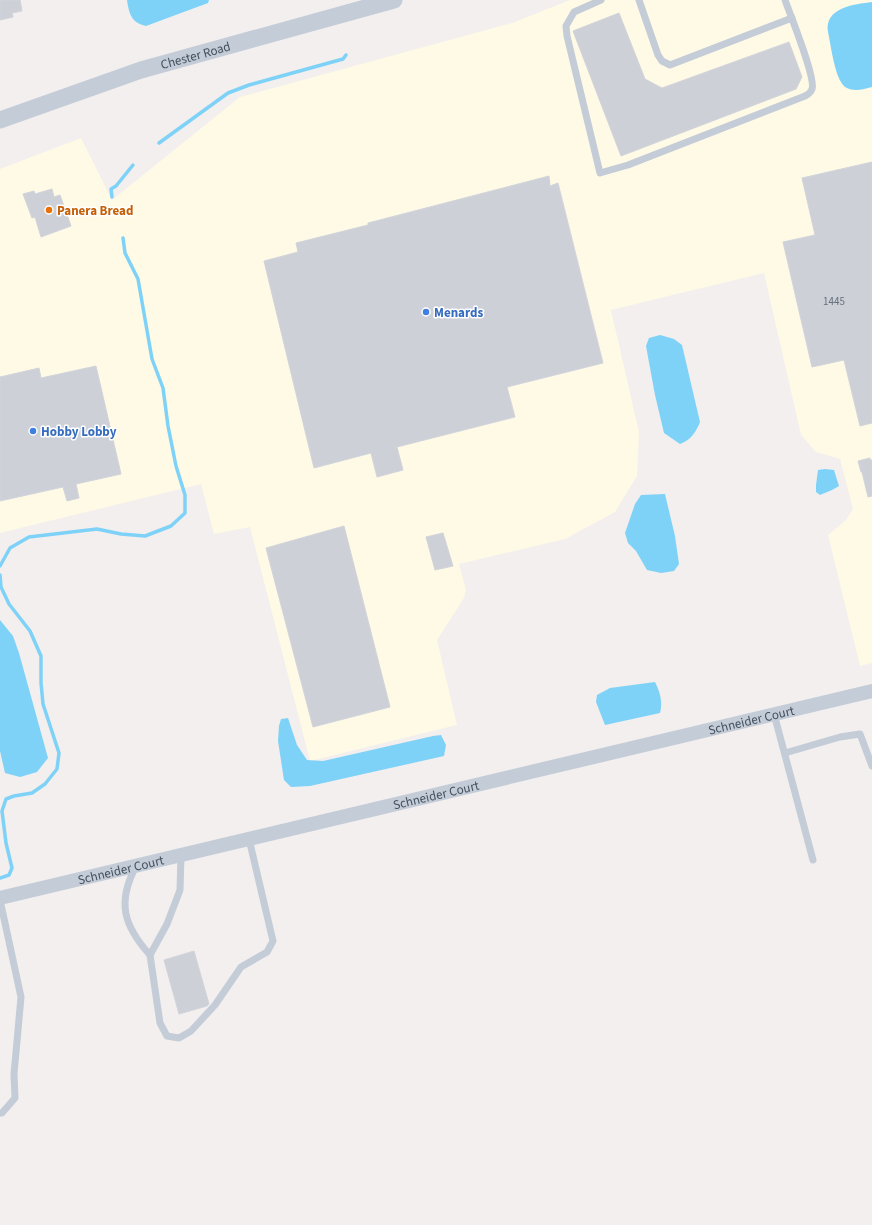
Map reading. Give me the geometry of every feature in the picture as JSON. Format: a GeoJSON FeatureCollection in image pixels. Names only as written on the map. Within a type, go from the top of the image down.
{"type":"FeatureCollection","features":[{"type":"Feature","properties":{"kind":"street","name":"Chester Road"},"geometry":{"type":"LineString","coordinates":[[0,120],[141,70],[394,0]]}},
{"type":"Feature","properties":{"kind":"street","name":"Schneider Court"},"geometry":{"type":"LineString","coordinates":[[0,899],[136,865],[872,691]]}},
{"type":"Feature","properties":{"kind":"lane"},"geometry":{"type":"LineString","coordinates":[[601,0],[574,12],[566,26],[566,36],[600,172],[628,165],[806,96],[812,89],[812,81],[799,38],[785,0]]}},
{"type":"Feature","properties":{"kind":"lane"},"geometry":{"type":"LineString","coordinates":[[639,0],[658,55],[662,61],[670,65],[792,18]]}},
{"type":"Feature","properties":{"kind":"lane"},"geometry":{"type":"LineString","coordinates":[[774,714],[813,860]]}},
{"type":"Feature","properties":{"kind":"lane"},"geometry":{"type":"LineString","coordinates":[[785,753],[840,736],[860,734],[872,766]]}},
{"type":"Feature","properties":{"kind":"lane"},"geometry":{"type":"LineString","coordinates":[[136,865],[128,881],[126,892],[126,912],[129,926],[140,944],[150,955],[160,1023],[167,1036],[179,1038],[191,1031],[215,1005],[241,967],[267,952],[273,941],[249,839]]}},
{"type":"Feature","properties":{"kind":"lane"},"geometry":{"type":"LineString","coordinates":[[150,955],[167,924],[180,890],[181,855]]}},
{"type":"Feature","properties":{"kind":"lane"},"geometry":{"type":"LineString","coordinates":[[0,899],[21,997],[14,1074],[15,1098],[2,1113],[0,1113]]}},
{"type":"Feature","properties":{"kind":"shaded area"},"geometry":{"type":"Polygon","coordinates":[[[570,0],[872,0],[872,663],[860,666],[828,535],[846,520],[853,509],[840,459],[816,452],[801,435],[764,273],[611,310],[639,432],[637,476],[615,512],[565,539],[459,564],[466,590],[464,598],[437,640],[457,725],[310,761],[250,527],[214,534],[201,484],[0,533],[0,169],[81,138],[112,200],[240,97],[512,23],[570,0]]]}},
{"type":"Feature","properties":{"kind":"water"},"geometry":{"type":"Polygon","coordinates":[[[127,0],[209,0],[208,3],[146,26],[141,25],[134,20],[127,0]]]}},
{"type":"Feature","properties":{"kind":"water"},"geometry":{"type":"Polygon","coordinates":[[[872,2],[872,87],[853,90],[843,85],[839,79],[832,54],[828,24],[835,12],[849,6],[872,2]]]}},
{"type":"Feature","properties":{"kind":"water"},"geometry":{"type":"Polygon","coordinates":[[[660,335],[674,339],[682,345],[700,422],[693,435],[680,444],[664,433],[646,346],[649,338],[660,335]]]}},
{"type":"Feature","properties":{"kind":"water"},"geometry":{"type":"Polygon","coordinates":[[[818,470],[834,470],[839,486],[820,495],[816,492],[818,470]]]}},
{"type":"Feature","properties":{"kind":"water"},"geometry":{"type":"Polygon","coordinates":[[[665,494],[675,536],[679,564],[674,571],[661,573],[647,570],[636,551],[628,543],[625,533],[635,504],[641,495],[665,494]]]}},
{"type":"Feature","properties":{"kind":"water"},"geometry":{"type":"Polygon","coordinates":[[[0,620],[13,636],[19,653],[48,758],[37,772],[20,777],[5,773],[0,751],[0,620]]]}},
{"type":"Feature","properties":{"kind":"water"},"geometry":{"type":"Polygon","coordinates":[[[655,682],[660,697],[660,713],[605,725],[596,702],[597,695],[610,688],[655,682]]]}},
{"type":"Feature","properties":{"kind":"water"},"geometry":{"type":"Polygon","coordinates":[[[288,718],[297,745],[307,760],[323,761],[441,735],[446,745],[444,756],[310,786],[291,787],[284,780],[278,741],[281,719],[288,718]]]}},
{"type":"Feature","properties":{"kind":"building"},"geometry":{"type":"Polygon","coordinates":[[[0,0],[20,0],[22,11],[12,13],[13,17],[0,20],[0,0]]]}},
{"type":"Feature","properties":{"kind":"building"},"geometry":{"type":"Polygon","coordinates":[[[619,13],[645,79],[662,88],[789,42],[802,77],[796,89],[621,156],[573,31],[619,13]]]}},
{"type":"Feature","properties":{"kind":"building"},"geometry":{"type":"Polygon","coordinates":[[[872,162],[872,423],[860,426],[844,360],[812,367],[783,242],[815,235],[802,178],[872,162]]]}},
{"type":"Feature","properties":{"kind":"building"},"geometry":{"type":"Polygon","coordinates":[[[549,176],[550,186],[558,183],[603,363],[507,387],[515,417],[397,447],[403,470],[377,477],[371,453],[314,468],[264,261],[298,252],[296,243],[549,176]]]}},
{"type":"Feature","properties":{"kind":"building"},"geometry":{"type":"Polygon","coordinates":[[[52,189],[54,197],[60,195],[71,226],[41,237],[35,217],[32,218],[23,194],[34,191],[35,194],[52,189]]]}},
{"type":"Feature","properties":{"kind":"building"},"geometry":{"type":"Polygon","coordinates":[[[96,366],[121,474],[76,484],[79,498],[67,501],[63,487],[0,501],[0,377],[39,368],[41,378],[96,366]]]}},
{"type":"Feature","properties":{"kind":"building"},"geometry":{"type":"Polygon","coordinates":[[[870,458],[870,460],[872,460],[872,496],[868,497],[858,461],[870,458]]]}},
{"type":"Feature","properties":{"kind":"building"},"geometry":{"type":"Polygon","coordinates":[[[344,526],[390,707],[313,727],[266,548],[344,526]]]}},
{"type":"Feature","properties":{"kind":"building"},"geometry":{"type":"Polygon","coordinates":[[[443,533],[453,566],[435,570],[426,537],[443,533]]]}},
{"type":"Feature","properties":{"kind":"building"},"geometry":{"type":"Polygon","coordinates":[[[194,951],[209,1004],[207,1006],[179,1014],[164,960],[194,951]]]}},
{"type":"Feature","properties":{"kind":"waterway"},"geometry":{"type":"LineString","coordinates":[[159,143],[228,93],[249,85],[343,59],[346,55]]}},
{"type":"Feature","properties":{"kind":"waterway"},"geometry":{"type":"LineString","coordinates":[[112,197],[111,189],[116,186],[133,165]]}},
{"type":"Feature","properties":{"kind":"waterway"},"geometry":{"type":"LineString","coordinates":[[0,566],[10,548],[29,537],[97,529],[121,534],[145,536],[171,526],[185,513],[185,495],[176,466],[168,426],[163,388],[152,359],[138,279],[125,253],[123,238]]}},
{"type":"Feature","properties":{"kind":"waterway"},"geometry":{"type":"LineString","coordinates":[[0,575],[1,587],[9,604],[30,631],[41,656],[43,704],[59,753],[57,769],[45,784],[32,793],[6,799],[2,811],[6,843],[12,868],[9,875],[0,878]]}},
{"type":"Feature","properties":{"kind":"place","name":"Panera Bread"},"geometry":{"type":"Point","coordinates":[49,210]}},
{"type":"Feature","properties":{"kind":"place","name":"Menards"},"geometry":{"type":"Point","coordinates":[426,312]}},
{"type":"Feature","properties":{"kind":"place","name":"Hobby Lobby"},"geometry":{"type":"Point","coordinates":[33,431]}}]}
